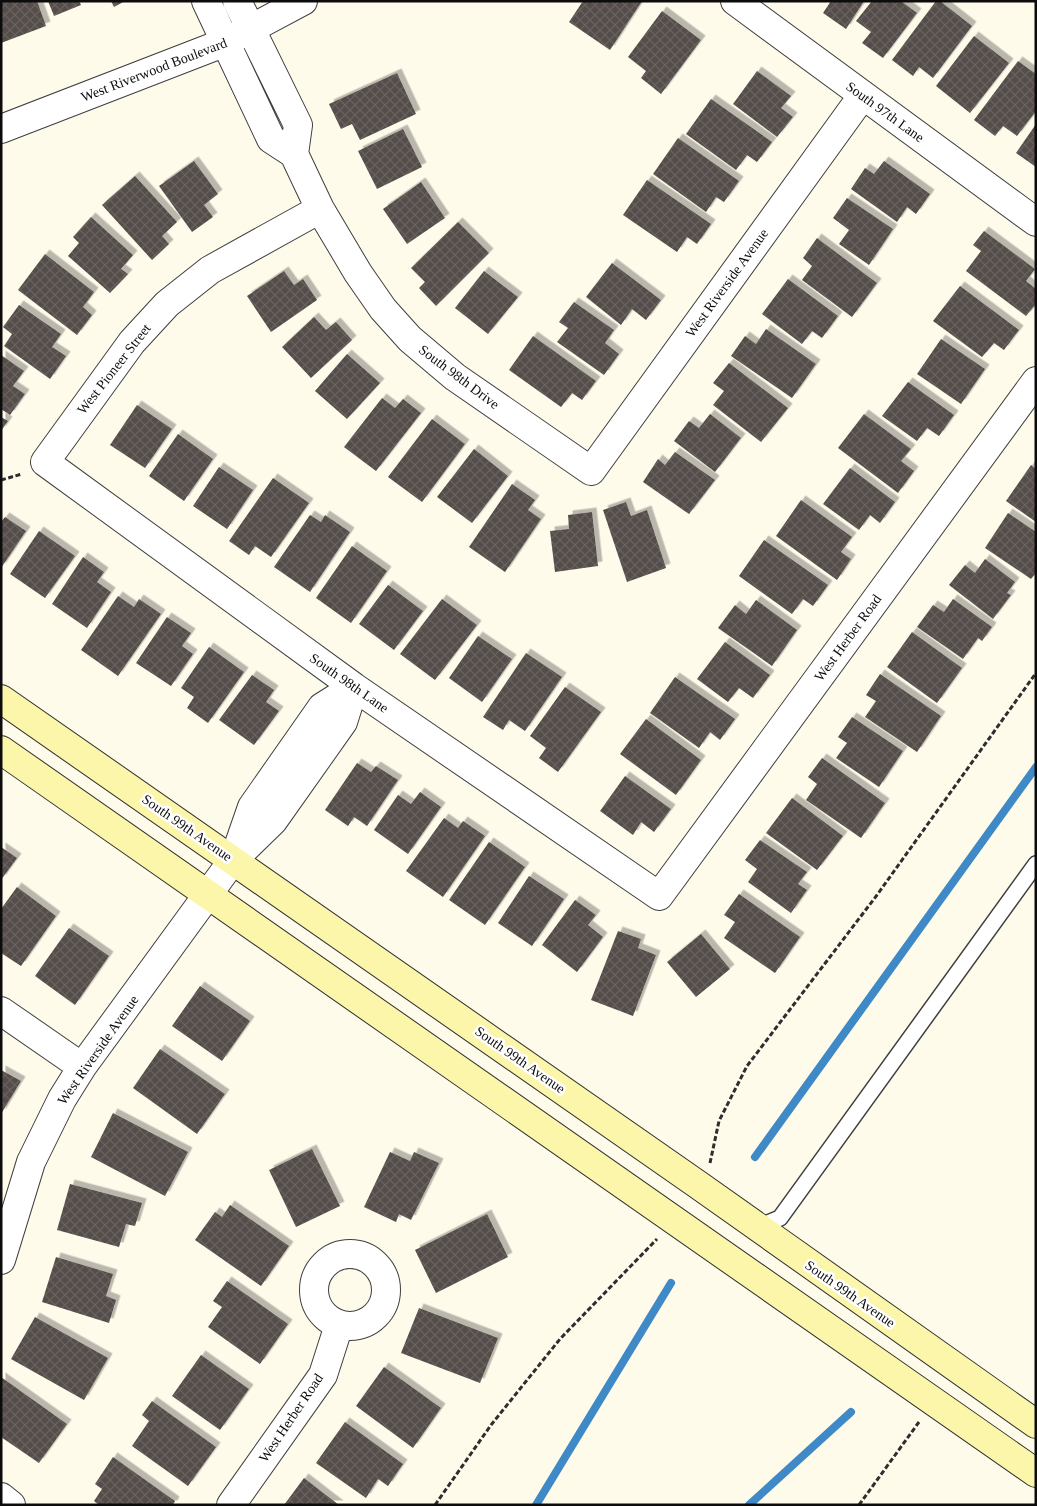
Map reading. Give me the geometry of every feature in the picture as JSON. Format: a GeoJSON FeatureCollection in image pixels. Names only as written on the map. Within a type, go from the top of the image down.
{"type":"FeatureCollection","features":[{"type":"Feature","properties":{"kind":"main road","name":"South 99th Avenue"},"geometry":{"type":"LineString","coordinates":[[1,699],[1036,1424]]}},
{"type":"Feature","properties":{"kind":"main road"},"geometry":{"type":"LineString","coordinates":[[1,750],[1036,1473]]}},
{"type":"Feature","properties":{"kind":"street"},"geometry":{"type":"LineString","coordinates":[[206,1],[271,139],[294,154],[298,125],[237,1]]}},
{"type":"Feature","properties":{"kind":"street","name":"West Riverwood Boulevard"},"geometry":{"type":"LineString","coordinates":[[1,129],[226,42],[303,1]]}},
{"type":"Feature","properties":{"kind":"street","name":"South 97th Lane"},"geometry":{"type":"LineString","coordinates":[[735,1],[1036,222]]}},
{"type":"Feature","properties":{"kind":"street","name":"West Riverside Avenue"},"geometry":{"type":"LineString","coordinates":[[591,470],[863,95]]}},
{"type":"Feature","properties":{"kind":"street","name":"South 98th Drive"},"geometry":{"type":"LineString","coordinates":[[294,154],[320,209],[358,273],[383,309],[410,339],[455,377],[591,470]]}},
{"type":"Feature","properties":{"kind":"street","name":"West Pioneer Street"},"geometry":{"type":"LineString","coordinates":[[45,462],[132,342],[167,304],[210,270],[320,209]]}},
{"type":"Feature","properties":{"kind":"street","name":"West Herber Road"},"geometry":{"type":"LineString","coordinates":[[659,896],[1036,380]]}},
{"type":"Feature","properties":{"kind":"street","name":"South 98th Lane"},"geometry":{"type":"LineString","coordinates":[[45,462],[354,687],[659,896]]}},
{"type":"Feature","properties":{"kind":"street","name":"West Riverside Avenue"},"geometry":{"type":"LineString","coordinates":[[1,1260],[31,1162],[62,1099],[82,1067],[233,860],[252,807],[322,707],[354,687]]}},
{"type":"Feature","properties":{"kind":"street"},"geometry":{"type":"LineString","coordinates":[[1,1011],[82,1067]]}},
{"type":"Feature","properties":{"kind":"street","name":"West Herber Road"},"geometry":{"type":"LineString","coordinates":[[231,1505],[323,1375],[339,1326]]}},
{"type":"Feature","properties":{"kind":"street"},"geometry":{"type":"LineString","coordinates":[[1,1497],[11,1505]]}},
{"type":"Feature","properties":{"kind":"lane"},"geometry":{"type":"LineString","coordinates":[[749,1223],[780,1218],[1036,864]]}},
{"type":"Feature","properties":{"kind":"path"},"geometry":{"type":"LineString","coordinates":[[703,1189],[710,1167],[719,1121],[747,1066],[878,895],[1036,673]]}},
{"type":"Feature","properties":{"kind":"path"},"geometry":{"type":"LineString","coordinates":[[435,1505],[491,1425],[560,1339],[600,1295],[679,1224]]}},
{"type":"Feature","properties":{"kind":"path"},"geometry":{"type":"LineString","coordinates":[[860,1505],[920,1422]]}},
{"type":"Feature","properties":{"kind":"building"},"geometry":{"type":"Polygon","coordinates":[[[1,1],[37,1],[46,26],[1,43],[1,1]]]}},
{"type":"Feature","properties":{"kind":"building"},"geometry":{"type":"Polygon","coordinates":[[[48,1],[79,1],[81,5],[54,16],[48,1]]]}},
{"type":"Feature","properties":{"kind":"building"},"geometry":{"type":"Polygon","coordinates":[[[111,1],[125,1],[114,7],[111,1]]]}},
{"type":"Feature","properties":{"kind":"building"},"geometry":{"type":"Polygon","coordinates":[[[583,1],[642,1],[610,50],[569,22],[583,1]]]}},
{"type":"Feature","properties":{"kind":"building"},"geometry":{"type":"Polygon","coordinates":[[[831,1],[864,1],[846,29],[823,13],[831,1]]]}},
{"type":"Feature","properties":{"kind":"building"},"geometry":{"type":"Polygon","coordinates":[[[872,1],[901,1],[917,13],[883,58],[862,43],[871,32],[856,21],[872,1]]]}},
{"type":"Feature","properties":{"kind":"building"},"geometry":{"type":"Polygon","coordinates":[[[936,1],[940,1],[972,26],[933,78],[919,67],[913,76],[892,60],[936,1]]]}},
{"type":"Feature","properties":{"kind":"building"},"geometry":{"type":"Polygon","coordinates":[[[662,11],[701,40],[661,94],[641,78],[646,71],[628,57],[662,11]]]}},
{"type":"Feature","properties":{"kind":"building"},"geometry":{"type":"Polygon","coordinates":[[[974,36],[1009,63],[970,113],[936,86],[974,36]]]}},
{"type":"Feature","properties":{"kind":"building"},"geometry":{"type":"Polygon","coordinates":[[[1018,61],[1036,74],[1036,111],[1017,136],[1003,126],[995,136],[974,120],[1018,61]]]}},
{"type":"Feature","properties":{"kind":"building"},"geometry":{"type":"Polygon","coordinates":[[[757,71],[791,96],[781,108],[793,117],[777,137],[733,104],[757,71]]]}},
{"type":"Feature","properties":{"kind":"building"},"geometry":{"type":"Polygon","coordinates":[[[397,73],[416,114],[360,140],[352,124],[341,129],[329,104],[397,73]]]}},
{"type":"Feature","properties":{"kind":"building"},"geometry":{"type":"Polygon","coordinates":[[[711,99],[772,142],[757,162],[747,155],[736,170],[686,134],[711,99]]]}},
{"type":"Feature","properties":{"kind":"building"},"geometry":{"type":"Polygon","coordinates":[[[1036,124],[1036,167],[1016,153],[1036,124]]]}},
{"type":"Feature","properties":{"kind":"building"},"geometry":{"type":"Polygon","coordinates":[[[403,129],[422,167],[377,189],[358,151],[403,129]]]}},
{"type":"Feature","properties":{"kind":"building"},"geometry":{"type":"Polygon","coordinates":[[[678,138],[739,181],[724,202],[716,197],[706,212],[653,174],[678,138]]]}},
{"type":"Feature","properties":{"kind":"building"},"geometry":{"type":"Polygon","coordinates":[[[194,161],[218,194],[204,205],[213,217],[192,232],[159,186],[194,161]]]}},
{"type":"Feature","properties":{"kind":"building"},"geometry":{"type":"Polygon","coordinates":[[[884,161],[930,194],[916,214],[907,207],[897,222],[851,189],[865,168],[874,174],[884,161]]]}},
{"type":"Feature","properties":{"kind":"building"},"geometry":{"type":"Polygon","coordinates":[[[135,176],[177,222],[162,236],[169,244],[152,260],[102,205],[135,176]]]}},
{"type":"Feature","properties":{"kind":"building"},"geometry":{"type":"Polygon","coordinates":[[[647,180],[711,224],[697,244],[687,237],[677,252],[623,215],[647,180]]]}},
{"type":"Feature","properties":{"kind":"building"},"geometry":{"type":"Polygon","coordinates":[[[421,182],[445,218],[407,244],[383,209],[421,182]]]}},
{"type":"Feature","properties":{"kind":"building"},"geometry":{"type":"Polygon","coordinates":[[[847,198],[893,229],[869,265],[839,244],[849,230],[833,218],[847,198]]]}},
{"type":"Feature","properties":{"kind":"building"},"geometry":{"type":"Polygon","coordinates":[[[91,217],[133,255],[121,269],[128,274],[110,293],[68,256],[79,243],[73,237],[91,217]]]}},
{"type":"Feature","properties":{"kind":"building"},"geometry":{"type":"Polygon","coordinates":[[[458,222],[489,253],[436,306],[419,288],[425,282],[411,268],[458,222]]]}},
{"type":"Feature","properties":{"kind":"building"},"geometry":{"type":"Polygon","coordinates":[[[984,231],[1035,269],[1026,281],[1036,289],[1036,304],[1026,316],[966,271],[981,251],[973,245],[984,231]]]}},
{"type":"Feature","properties":{"kind":"building"},"geometry":{"type":"Polygon","coordinates":[[[817,238],[877,283],[852,317],[802,280],[812,266],[803,258],[817,238]]]}},
{"type":"Feature","properties":{"kind":"building"},"geometry":{"type":"Polygon","coordinates":[[[45,254],[94,292],[83,307],[92,315],[77,335],[18,290],[45,254]]]}},
{"type":"Feature","properties":{"kind":"building"},"geometry":{"type":"Polygon","coordinates":[[[612,263],[661,300],[646,320],[632,309],[621,325],[586,297],[612,263]]]}},
{"type":"Feature","properties":{"kind":"building"},"geometry":{"type":"Polygon","coordinates":[[[284,271],[294,285],[303,279],[317,300],[271,332],[247,296],[284,271]]]}},
{"type":"Feature","properties":{"kind":"building"},"geometry":{"type":"Polygon","coordinates":[[[484,271],[518,297],[488,334],[455,308],[484,271]]]}},
{"type":"Feature","properties":{"kind":"building"},"geometry":{"type":"Polygon","coordinates":[[[788,279],[838,316],[822,338],[812,331],[802,344],[762,314],[788,279]]]}},
{"type":"Feature","properties":{"kind":"building"},"geometry":{"type":"Polygon","coordinates":[[[960,286],[1019,330],[1004,350],[994,343],[982,357],[933,321],[960,286]]]}},
{"type":"Feature","properties":{"kind":"building"},"geometry":{"type":"Polygon","coordinates":[[[574,302],[614,330],[605,343],[619,354],[604,375],[557,342],[568,328],[559,322],[574,302]]]}},
{"type":"Feature","properties":{"kind":"building"},"geometry":{"type":"Polygon","coordinates":[[[19,305],[61,334],[52,347],[66,356],[50,379],[4,346],[12,334],[3,327],[19,305]]]}},
{"type":"Feature","properties":{"kind":"building"},"geometry":{"type":"Polygon","coordinates":[[[314,317],[326,330],[336,322],[352,340],[311,378],[282,347],[314,317]]]}},
{"type":"Feature","properties":{"kind":"building"},"geometry":{"type":"Polygon","coordinates":[[[766,329],[816,364],[792,398],[731,356],[745,336],[756,344],[766,329]]]}},
{"type":"Feature","properties":{"kind":"building"},"geometry":{"type":"Polygon","coordinates":[[[533,336],[596,381],[582,400],[572,393],[561,407],[509,370],[533,336]]]}},
{"type":"Feature","properties":{"kind":"building"},"geometry":{"type":"Polygon","coordinates":[[[941,339],[985,369],[961,404],[917,374],[941,339]]]}},
{"type":"Feature","properties":{"kind":"building"},"geometry":{"type":"Polygon","coordinates":[[[347,354],[380,383],[347,419],[315,391],[347,354]]]}},
{"type":"Feature","properties":{"kind":"building"},"geometry":{"type":"Polygon","coordinates":[[[1,355],[24,371],[13,386],[25,394],[10,415],[1,409],[1,355]]]}},
{"type":"Feature","properties":{"kind":"building"},"geometry":{"type":"Polygon","coordinates":[[[729,363],[788,408],[761,442],[713,405],[724,391],[713,383],[729,363]]]}},
{"type":"Feature","properties":{"kind":"building"},"geometry":{"type":"Polygon","coordinates":[[[908,382],[954,415],[939,436],[927,428],[917,441],[882,416],[908,382]]]}},
{"type":"Feature","properties":{"kind":"building"},"geometry":{"type":"Polygon","coordinates":[[[382,398],[395,408],[403,399],[421,413],[376,471],[344,447],[382,398]]]}},
{"type":"Feature","properties":{"kind":"building"},"geometry":{"type":"Polygon","coordinates":[[[137,405],[172,429],[145,468],[110,445],[137,405]]]}},
{"type":"Feature","properties":{"kind":"building"},"geometry":{"type":"Polygon","coordinates":[[[710,414],[741,438],[715,472],[674,441],[689,421],[699,428],[710,414]]]}},
{"type":"Feature","properties":{"kind":"building"},"geometry":{"type":"Polygon","coordinates":[[[864,414],[911,449],[901,461],[914,471],[898,493],[838,448],[864,414]]]}},
{"type":"Feature","properties":{"kind":"building"},"geometry":{"type":"Polygon","coordinates":[[[1,417],[8,421],[1,431],[1,417]]]}},
{"type":"Feature","properties":{"kind":"building"},"geometry":{"type":"Polygon","coordinates":[[[432,419],[465,444],[422,502],[388,477],[432,419]]]}},
{"type":"Feature","properties":{"kind":"building"},"geometry":{"type":"Polygon","coordinates":[[[178,434],[213,459],[184,501],[149,476],[178,434]]]}},
{"type":"Feature","properties":{"kind":"building"},"geometry":{"type":"Polygon","coordinates":[[[474,449],[508,476],[472,523],[437,497],[474,449]]]}},
{"type":"Feature","properties":{"kind":"building"},"geometry":{"type":"Polygon","coordinates":[[[675,452],[715,480],[689,514],[643,482],[658,459],[665,465],[675,452]]]}},
{"type":"Feature","properties":{"kind":"building"},"geometry":{"type":"Polygon","coordinates":[[[1031,465],[1036,469],[1036,522],[1006,501],[1031,465]]]}},
{"type":"Feature","properties":{"kind":"building"},"geometry":{"type":"Polygon","coordinates":[[[219,467],[253,490],[227,529],[193,506],[219,467]]]}},
{"type":"Feature","properties":{"kind":"building"},"geometry":{"type":"Polygon","coordinates":[[[850,468],[895,502],[880,523],[870,515],[859,530],[823,504],[850,468]]]}},
{"type":"Feature","properties":{"kind":"building"},"geometry":{"type":"Polygon","coordinates":[[[273,478],[309,503],[271,557],[255,546],[249,555],[229,541],[273,478]]]}},
{"type":"Feature","properties":{"kind":"building"},"geometry":{"type":"Polygon","coordinates":[[[512,484],[535,500],[528,510],[541,519],[505,572],[469,547],[512,484]]]}},
{"type":"Feature","properties":{"kind":"building"},"geometry":{"type":"Polygon","coordinates":[[[801,500],[852,537],[841,552],[851,559],[837,580],[776,536],[801,500]]]}},
{"type":"Feature","properties":{"kind":"building"},"geometry":{"type":"Polygon","coordinates":[[[626,502],[631,516],[647,510],[666,568],[627,582],[603,510],[626,502]]]}},
{"type":"Feature","properties":{"kind":"building"},"geometry":{"type":"Polygon","coordinates":[[[592,512],[598,566],[555,572],[550,531],[569,529],[568,515],[592,512]]]}},
{"type":"Feature","properties":{"kind":"building"},"geometry":{"type":"Polygon","coordinates":[[[1008,513],[1036,532],[1036,573],[1031,579],[985,548],[1008,513]]]}},
{"type":"Feature","properties":{"kind":"building"},"geometry":{"type":"Polygon","coordinates":[[[310,515],[321,522],[325,515],[350,532],[310,592],[274,567],[310,515]]]}},
{"type":"Feature","properties":{"kind":"building"},"geometry":{"type":"Polygon","coordinates":[[[5,517],[26,531],[1,568],[1,522],[5,517]]]}},
{"type":"Feature","properties":{"kind":"building"},"geometry":{"type":"Polygon","coordinates":[[[39,531],[75,556],[45,598],[10,574],[39,531]]]}},
{"type":"Feature","properties":{"kind":"building"},"geometry":{"type":"Polygon","coordinates":[[[764,540],[828,585],[813,606],[803,599],[792,614],[739,576],[764,540]]]}},
{"type":"Feature","properties":{"kind":"building"},"geometry":{"type":"Polygon","coordinates":[[[352,546],[387,571],[351,623],[316,598],[352,546]]]}},
{"type":"Feature","properties":{"kind":"building"},"geometry":{"type":"Polygon","coordinates":[[[83,557],[104,572],[97,582],[111,592],[87,628],[52,604],[83,557]]]}},
{"type":"Feature","properties":{"kind":"building"},"geometry":{"type":"Polygon","coordinates":[[[985,559],[1015,582],[1007,593],[1011,595],[993,619],[949,585],[965,565],[975,573],[985,559]]]}},
{"type":"Feature","properties":{"kind":"building"},"geometry":{"type":"Polygon","coordinates":[[[388,585],[423,611],[394,650],[359,624],[388,585]]]}},
{"type":"Feature","properties":{"kind":"building"},"geometry":{"type":"Polygon","coordinates":[[[118,596],[134,607],[139,599],[161,614],[118,676],[81,650],[118,596]]]}},
{"type":"Feature","properties":{"kind":"building"},"geometry":{"type":"Polygon","coordinates":[[[442,599],[477,625],[435,680],[400,654],[442,599]]]}},
{"type":"Feature","properties":{"kind":"building"},"geometry":{"type":"Polygon","coordinates":[[[953,599],[992,627],[982,641],[978,638],[963,659],[917,627],[933,605],[944,612],[953,599]]]}},
{"type":"Feature","properties":{"kind":"building"},"geometry":{"type":"Polygon","coordinates":[[[756,600],[797,630],[772,666],[718,628],[735,605],[746,614],[756,600]]]}},
{"type":"Feature","properties":{"kind":"building"},"geometry":{"type":"Polygon","coordinates":[[[167,617],[191,633],[182,646],[193,654],[171,686],[136,663],[167,617]]]}},
{"type":"Feature","properties":{"kind":"building"},"geometry":{"type":"Polygon","coordinates":[[[912,632],[962,668],[937,703],[887,667],[912,632]]]}},
{"type":"Feature","properties":{"kind":"building"},"geometry":{"type":"Polygon","coordinates":[[[478,636],[512,659],[482,702],[449,678],[478,636]]]}},
{"type":"Feature","properties":{"kind":"building"},"geometry":{"type":"Polygon","coordinates":[[[725,642],[770,675],[753,698],[739,688],[728,702],[697,679],[725,642]]]}},
{"type":"Feature","properties":{"kind":"building"},"geometry":{"type":"Polygon","coordinates":[[[209,647],[244,672],[208,723],[187,708],[194,697],[181,688],[209,647]]]}},
{"type":"Feature","properties":{"kind":"building"},"geometry":{"type":"Polygon","coordinates":[[[526,653],[562,677],[525,731],[509,720],[503,730],[483,717],[526,653]]]}},
{"type":"Feature","properties":{"kind":"building"},"geometry":{"type":"Polygon","coordinates":[[[880,674],[941,716],[917,752],[865,717],[876,701],[866,695],[880,674]]]}},
{"type":"Feature","properties":{"kind":"building"},"geometry":{"type":"Polygon","coordinates":[[[252,675],[274,690],[266,702],[279,711],[254,745],[219,720],[252,675]]]}},
{"type":"Feature","properties":{"kind":"building"},"geometry":{"type":"Polygon","coordinates":[[[675,677],[735,719],[720,740],[710,732],[699,748],[650,713],[675,677]]]}},
{"type":"Feature","properties":{"kind":"building"},"geometry":{"type":"Polygon","coordinates":[[[565,687],[601,712],[558,772],[539,758],[546,748],[530,736],[565,687]]]}},
{"type":"Feature","properties":{"kind":"building"},"geometry":{"type":"Polygon","coordinates":[[[852,717],[903,751],[879,787],[836,758],[847,743],[838,737],[852,717]]]}},
{"type":"Feature","properties":{"kind":"building"},"geometry":{"type":"Polygon","coordinates":[[[646,719],[701,760],[676,795],[620,754],[646,719]]]}},
{"type":"Feature","properties":{"kind":"building"},"geometry":{"type":"Polygon","coordinates":[[[822,758],[885,803],[861,838],[806,800],[817,784],[808,777],[822,758]]]}},
{"type":"Feature","properties":{"kind":"building"},"geometry":{"type":"Polygon","coordinates":[[[357,763],[371,772],[376,766],[398,780],[367,826],[354,817],[348,826],[325,810],[357,763]]]}},
{"type":"Feature","properties":{"kind":"building"},"geometry":{"type":"Polygon","coordinates":[[[625,776],[671,809],[654,832],[641,822],[633,835],[600,811],[625,776]]]}},
{"type":"Feature","properties":{"kind":"building"},"geometry":{"type":"Polygon","coordinates":[[[420,792],[441,807],[408,854],[374,830],[398,795],[411,804],[420,792]]]}},
{"type":"Feature","properties":{"kind":"building"},"geometry":{"type":"Polygon","coordinates":[[[792,798],[843,836],[817,870],[766,833],[792,798]]]}},
{"type":"Feature","properties":{"kind":"building"},"geometry":{"type":"Polygon","coordinates":[[[444,818],[458,828],[463,821],[485,836],[443,897],[406,871],[444,818]]]}},
{"type":"Feature","properties":{"kind":"building"},"geometry":{"type":"Polygon","coordinates":[[[760,840],[807,872],[798,884],[807,890],[791,913],[748,882],[757,869],[745,860],[760,840]]]}},
{"type":"Feature","properties":{"kind":"building"},"geometry":{"type":"Polygon","coordinates":[[[489,842],[525,867],[485,925],[449,900],[489,842]]]}},
{"type":"Feature","properties":{"kind":"building"},"geometry":{"type":"Polygon","coordinates":[[[1,847],[17,858],[1,880],[1,847]]]}},
{"type":"Feature","properties":{"kind":"building"},"geometry":{"type":"Polygon","coordinates":[[[529,876],[564,899],[532,946],[498,923],[529,876]]]}},
{"type":"Feature","properties":{"kind":"building"},"geometry":{"type":"Polygon","coordinates":[[[17,887],[56,916],[21,966],[1,953],[1,909],[17,887]]]}},
{"type":"Feature","properties":{"kind":"building"},"geometry":{"type":"Polygon","coordinates":[[[739,894],[800,937],[775,973],[724,938],[735,922],[724,915],[739,894]]]}},
{"type":"Feature","properties":{"kind":"building"},"geometry":{"type":"Polygon","coordinates":[[[575,900],[596,915],[588,925],[603,937],[577,972],[542,945],[575,900]]]}},
{"type":"Feature","properties":{"kind":"building"},"geometry":{"type":"Polygon","coordinates":[[[69,928],[109,956],[75,1005],[35,976],[69,928]]]}},
{"type":"Feature","properties":{"kind":"building"},"geometry":{"type":"Polygon","coordinates":[[[618,931],[641,939],[638,948],[656,955],[633,1016],[591,1000],[618,931]]]}},
{"type":"Feature","properties":{"kind":"building"},"geometry":{"type":"Polygon","coordinates":[[[701,934],[730,969],[696,997],[667,962],[701,934]]]}},
{"type":"Feature","properties":{"kind":"building"},"geometry":{"type":"Polygon","coordinates":[[[200,986],[250,1021],[222,1061],[172,1026],[200,986]]]}},
{"type":"Feature","properties":{"kind":"building"},"geometry":{"type":"Polygon","coordinates":[[[160,1049],[225,1094],[197,1134],[133,1088],[160,1049]]]}},
{"type":"Feature","properties":{"kind":"building"},"geometry":{"type":"Polygon","coordinates":[[[1,1070],[21,1081],[1,1114],[1,1070]]]}},
{"type":"Feature","properties":{"kind":"building"},"geometry":{"type":"Polygon","coordinates":[[[113,1113],[188,1152],[165,1196],[91,1157],[113,1113]]]}},
{"type":"Feature","properties":{"kind":"building"},"geometry":{"type":"Polygon","coordinates":[[[312,1149],[340,1206],[296,1227],[269,1170],[312,1149]]]}},
{"type":"Feature","properties":{"kind":"building"},"geometry":{"type":"Polygon","coordinates":[[[390,1152],[410,1161],[414,1152],[439,1163],[411,1220],[399,1214],[396,1222],[364,1207],[390,1152]]]}},
{"type":"Feature","properties":{"kind":"building"},"geometry":{"type":"Polygon","coordinates":[[[70,1184],[142,1203],[135,1226],[126,1224],[119,1247],[57,1230],[70,1184]]]}},
{"type":"Feature","properties":{"kind":"building"},"geometry":{"type":"Polygon","coordinates":[[[230,1205],[289,1246],[261,1286],[195,1240],[215,1212],[222,1217],[230,1205]]]}},
{"type":"Feature","properties":{"kind":"building"},"geometry":{"type":"Polygon","coordinates":[[[487,1214],[508,1257],[436,1293],[415,1250],[487,1214]]]}},
{"type":"Feature","properties":{"kind":"building"},"geometry":{"type":"Polygon","coordinates":[[[56,1257],[113,1274],[106,1296],[116,1300],[109,1323],[42,1302],[56,1257]]]}},
{"type":"Feature","properties":{"kind":"building"},"geometry":{"type":"Polygon","coordinates":[[[227,1281],[288,1324],[260,1364],[208,1327],[222,1307],[213,1301],[227,1281]]]}},
{"type":"Feature","properties":{"kind":"building"},"geometry":{"type":"Polygon","coordinates":[[[419,1308],[498,1338],[480,1383],[401,1353],[419,1308]]]}},
{"type":"Feature","properties":{"kind":"building"},"geometry":{"type":"Polygon","coordinates":[[[35,1317],[108,1358],[84,1400],[11,1359],[35,1317]]]}},
{"type":"Feature","properties":{"kind":"building"},"geometry":{"type":"Polygon","coordinates":[[[201,1355],[249,1389],[220,1430],[172,1396],[201,1355]]]}},
{"type":"Feature","properties":{"kind":"building"},"geometry":{"type":"Polygon","coordinates":[[[384,1367],[441,1408],[413,1448],[356,1406],[384,1367]]]}},
{"type":"Feature","properties":{"kind":"building"},"geometry":{"type":"Polygon","coordinates":[[[1,1377],[67,1424],[39,1463],[1,1437],[1,1377]]]}},
{"type":"Feature","properties":{"kind":"building"},"geometry":{"type":"Polygon","coordinates":[[[152,1401],[216,1447],[188,1486],[132,1446],[149,1421],[142,1415],[152,1401]]]}},
{"type":"Feature","properties":{"kind":"building"},"geometry":{"type":"Polygon","coordinates":[[[345,1422],[403,1464],[388,1486],[378,1479],[366,1498],[316,1463],[345,1422]]]}},
{"type":"Feature","properties":{"kind":"building"},"geometry":{"type":"Polygon","coordinates":[[[113,1457],[175,1501],[173,1505],[99,1505],[94,1501],[102,1489],[95,1484],[113,1457]]]}},
{"type":"Feature","properties":{"kind":"building"},"geometry":{"type":"Polygon","coordinates":[[[304,1478],[339,1505],[284,1505],[304,1478]]]}},
{"type":"Feature","properties":{"kind":"waterway"},"geometry":{"type":"LineString","coordinates":[[755,1157],[1036,767]]}},
{"type":"Feature","properties":{"kind":"waterway"},"geometry":{"type":"LineString","coordinates":[[536,1505],[671,1283]]}},
{"type":"Feature","properties":{"kind":"waterway"},"geometry":{"type":"LineString","coordinates":[[749,1505],[851,1412]]}}]}
